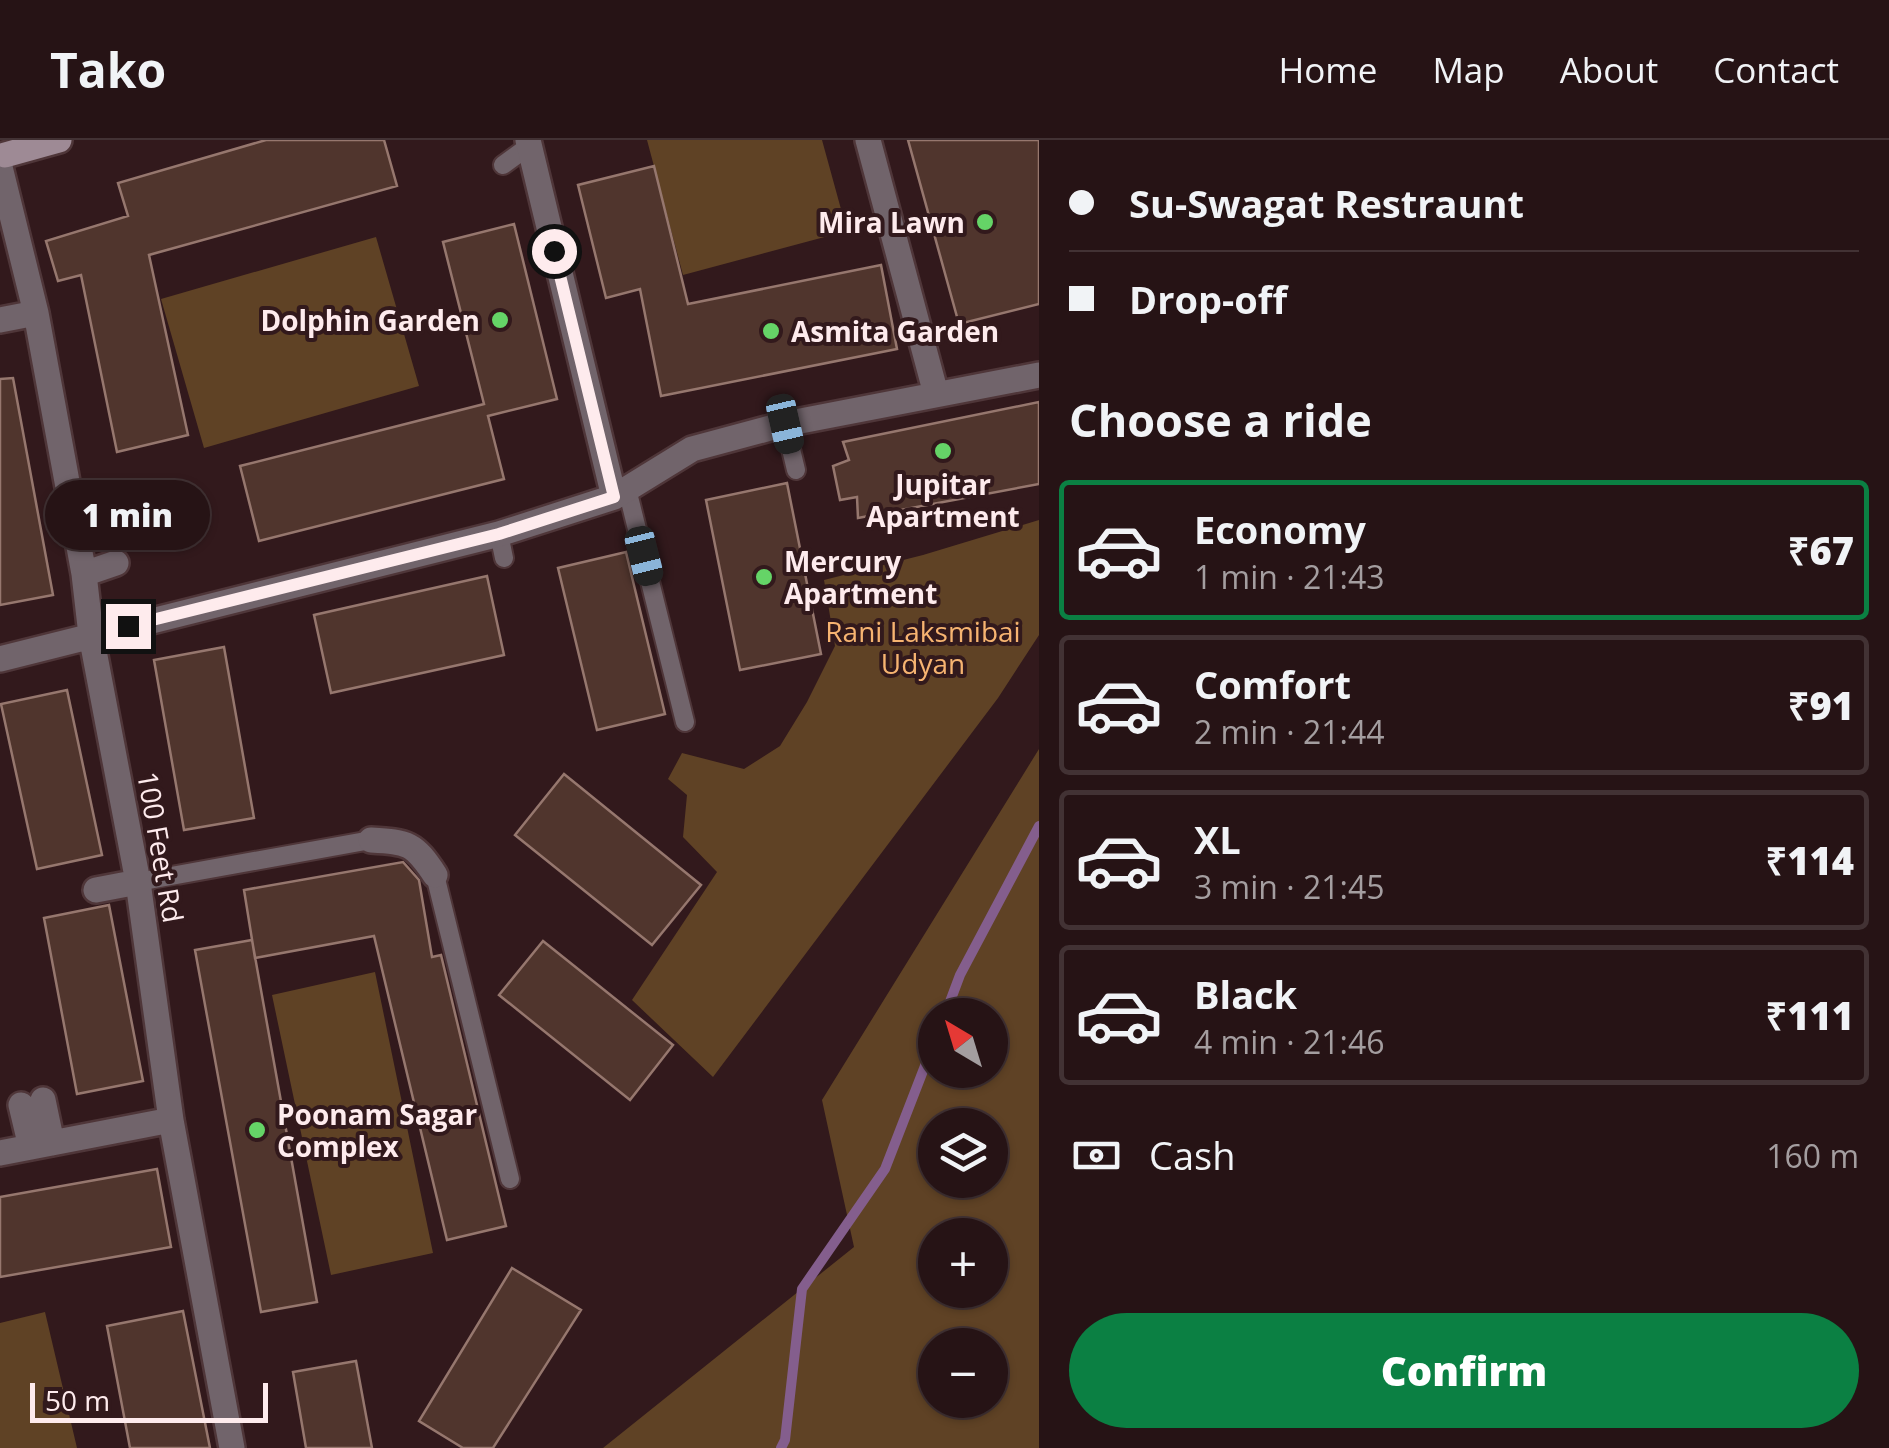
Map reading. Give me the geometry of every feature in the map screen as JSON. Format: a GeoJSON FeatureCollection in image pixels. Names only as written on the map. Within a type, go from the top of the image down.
{"type":"FeatureCollection","features":[{"type":"Feature","properties":{"kind":"main road"},"geometry":{"type":"LineString","coordinates":[[3,156],[59,140]]}},
{"type":"Feature","properties":{"kind":"street"},"geometry":{"type":"LineString","coordinates":[[868,140],[936,394]]}},
{"type":"Feature","properties":{"kind":"street"},"geometry":{"type":"LineString","coordinates":[[528,143],[620,493]]}},
{"type":"Feature","properties":{"kind":"street","name":"100 Feet Rd"},"geometry":{"type":"LineString","coordinates":[[3,156],[84,574],[91,635],[138,882],[171,1120],[232,1448]]}},
{"type":"Feature","properties":{"kind":"street"},"geometry":{"type":"LineString","coordinates":[[0,320],[36,313]]}},
{"type":"Feature","properties":{"kind":"street"},"geometry":{"type":"LineString","coordinates":[[0,659],[91,635],[501,546],[620,493],[692,449],[785,424],[1039,375]]}},
{"type":"Feature","properties":{"kind":"street"},"geometry":{"type":"LineString","coordinates":[[84,574],[116,563]]}},
{"type":"Feature","properties":{"kind":"street"},"geometry":{"type":"LineString","coordinates":[[371,840],[406,842],[421,853],[434,875]]}},
{"type":"Feature","properties":{"kind":"street"},"geometry":{"type":"LineString","coordinates":[[96,890],[138,882]]}},
{"type":"Feature","properties":{"kind":"street"},"geometry":{"type":"LineString","coordinates":[[32,1103],[42,1145]]}},
{"type":"Feature","properties":{"kind":"street"},"geometry":{"type":"LineString","coordinates":[[0,1154],[171,1120]]}},
{"type":"Feature","properties":{"kind":"lane"},"geometry":{"type":"LineString","coordinates":[[504,165],[528,143]]}},
{"type":"Feature","properties":{"kind":"lane"},"geometry":{"type":"LineString","coordinates":[[785,424],[796,470]]}},
{"type":"Feature","properties":{"kind":"lane"},"geometry":{"type":"LineString","coordinates":[[620,493],[685,722]]}},
{"type":"Feature","properties":{"kind":"lane"},"geometry":{"type":"LineString","coordinates":[[138,882],[371,840]]}},
{"type":"Feature","properties":{"kind":"lane"},"geometry":{"type":"LineString","coordinates":[[434,875],[510,1179]]}},
{"type":"Feature","properties":{"kind":"green space"},"geometry":{"type":"Polygon","coordinates":[[[647,140],[822,140],[847,231],[683,275],[647,140]]]}},
{"type":"Feature","properties":{"kind":"green space"},"geometry":{"type":"Polygon","coordinates":[[[376,237],[419,386],[204,448],[161,299],[376,237]]]}},
{"type":"Feature","properties":{"kind":"green space","name":"Rani Laksmibai Udyan"},"geometry":{"type":"Polygon","coordinates":[[[1039,520],[1039,635],[998,698],[713,1077],[632,1000],[717,872],[683,837],[687,795],[668,779],[682,753],[744,769],[780,746],[835,646],[824,580],[1039,520]]]}},
{"type":"Feature","properties":{"kind":"green space"},"geometry":{"type":"Polygon","coordinates":[[[1039,749],[1039,1448],[603,1448],[854,1247],[822,1100],[1039,749]]]}},
{"type":"Feature","properties":{"kind":"green space"},"geometry":{"type":"Polygon","coordinates":[[[375,972],[433,1253],[331,1275],[272,995],[375,972]]]}},
{"type":"Feature","properties":{"kind":"green space"},"geometry":{"type":"Polygon","coordinates":[[[45,1312],[77,1448],[0,1448],[0,1323],[45,1312]]]}},
{"type":"Feature","properties":{"kind":"building"},"geometry":{"type":"Polygon","coordinates":[[[266,140],[384,140],[397,186],[149,255],[188,435],[117,452],[81,275],[58,281],[46,241],[128,216],[118,183],[266,140]]]}},
{"type":"Feature","properties":{"kind":"building","name":"Mira Lawn"},"geometry":{"type":"Polygon","coordinates":[[[908,140],[1039,140],[1039,304],[959,324],[908,140]]]}},
{"type":"Feature","properties":{"kind":"building","name":"Asmita Garden"},"geometry":{"type":"Polygon","coordinates":[[[654,166],[688,304],[881,265],[897,349],[661,396],[640,289],[606,298],[578,185],[654,166]]]}},
{"type":"Feature","properties":{"kind":"building","name":"Dolphin Garden"},"geometry":{"type":"Polygon","coordinates":[[[514,224],[557,399],[488,416],[504,479],[259,541],[240,466],[484,404],[443,242],[514,224]]]}},
{"type":"Feature","properties":{"kind":"building"},"geometry":{"type":"Polygon","coordinates":[[[13,378],[53,595],[0,605],[0,379],[13,378]]]}},
{"type":"Feature","properties":{"kind":"building","name":"Jupitar Apartment"},"geometry":{"type":"Polygon","coordinates":[[[1039,402],[1039,484],[858,518],[857,497],[840,500],[833,466],[849,460],[843,442],[1039,402]]]}},
{"type":"Feature","properties":{"kind":"building","name":"Mercury Apartment"},"geometry":{"type":"Polygon","coordinates":[[[787,483],[821,654],[740,670],[706,500],[787,483]]]}},
{"type":"Feature","properties":{"kind":"building"},"geometry":{"type":"Polygon","coordinates":[[[626,552],[665,714],[597,730],[558,568],[626,552]]]}},
{"type":"Feature","properties":{"kind":"building"},"geometry":{"type":"Polygon","coordinates":[[[487,576],[504,655],[331,693],[314,615],[487,576]]]}},
{"type":"Feature","properties":{"kind":"building"},"geometry":{"type":"Polygon","coordinates":[[[224,647],[254,818],[184,830],[154,660],[224,647]]]}},
{"type":"Feature","properties":{"kind":"building"},"geometry":{"type":"Polygon","coordinates":[[[67,690],[102,855],[37,869],[1,704],[67,690]]]}},
{"type":"Feature","properties":{"kind":"building"},"geometry":{"type":"Polygon","coordinates":[[[564,774],[701,885],[652,945],[515,835],[564,774]]]}},
{"type":"Feature","properties":{"kind":"building"},"geometry":{"type":"Polygon","coordinates":[[[403,862],[419,880],[432,957],[441,955],[506,1226],[447,1240],[374,936],[255,958],[244,890],[403,862]]]}},
{"type":"Feature","properties":{"kind":"building"},"geometry":{"type":"Polygon","coordinates":[[[109,905],[143,1081],[77,1094],[44,918],[109,905]]]}},
{"type":"Feature","properties":{"kind":"building","name":"Poonam Sagar Complex"},"geometry":{"type":"Polygon","coordinates":[[[252,940],[317,1302],[261,1312],[195,950],[252,940]]]}},
{"type":"Feature","properties":{"kind":"building"},"geometry":{"type":"Polygon","coordinates":[[[543,941],[673,1045],[630,1100],[499,995],[543,941]]]}},
{"type":"Feature","properties":{"kind":"building"},"geometry":{"type":"Polygon","coordinates":[[[157,1169],[171,1247],[0,1277],[0,1197],[157,1169]]]}},
{"type":"Feature","properties":{"kind":"building"},"geometry":{"type":"Polygon","coordinates":[[[512,1268],[581,1310],[493,1448],[463,1448],[419,1421],[512,1268]]]}},
{"type":"Feature","properties":{"kind":"building"},"geometry":{"type":"Polygon","coordinates":[[[183,1311],[210,1448],[130,1448],[107,1326],[183,1311]]]}},
{"type":"Feature","properties":{"kind":"building"},"geometry":{"type":"Polygon","coordinates":[[[356,1361],[372,1448],[306,1448],[293,1372],[356,1361]]]}},
{"type":"Feature","properties":{"kind":"waterway"},"geometry":{"type":"LineString","coordinates":[[951,998],[1039,826]]}},
{"type":"Feature","properties":{"kind":"waterway"},"geometry":{"type":"LineString","coordinates":[[781,1448],[802,1289],[885,1169],[918,1084]]}},
{"type":"Feature","properties":{"kind":"place","name":"Mira Lawn"},"geometry":{"type":"Point","coordinates":[985,222]}},
{"type":"Feature","properties":{"kind":"place","name":"Dolphin Garden"},"geometry":{"type":"Point","coordinates":[500,320]}},
{"type":"Feature","properties":{"kind":"place","name":"Asmita Garden"},"geometry":{"type":"Point","coordinates":[771,331]}},
{"type":"Feature","properties":{"kind":"place","name":"Jupitar Apartment"},"geometry":{"type":"Point","coordinates":[943,451]}},
{"type":"Feature","properties":{"kind":"place","name":"Mercury Apartment"},"geometry":{"type":"Point","coordinates":[764,577]}},
{"type":"Feature","properties":{"kind":"place","name":"Poonam Sagar Complex"},"geometry":{"type":"Point","coordinates":[257,1130]}},
{"type":"Feature","properties":{"kind":"route"},"geometry":{"type":"LineString","coordinates":[[128,626],[499,534],[614,497],[554,251]]}}]}
